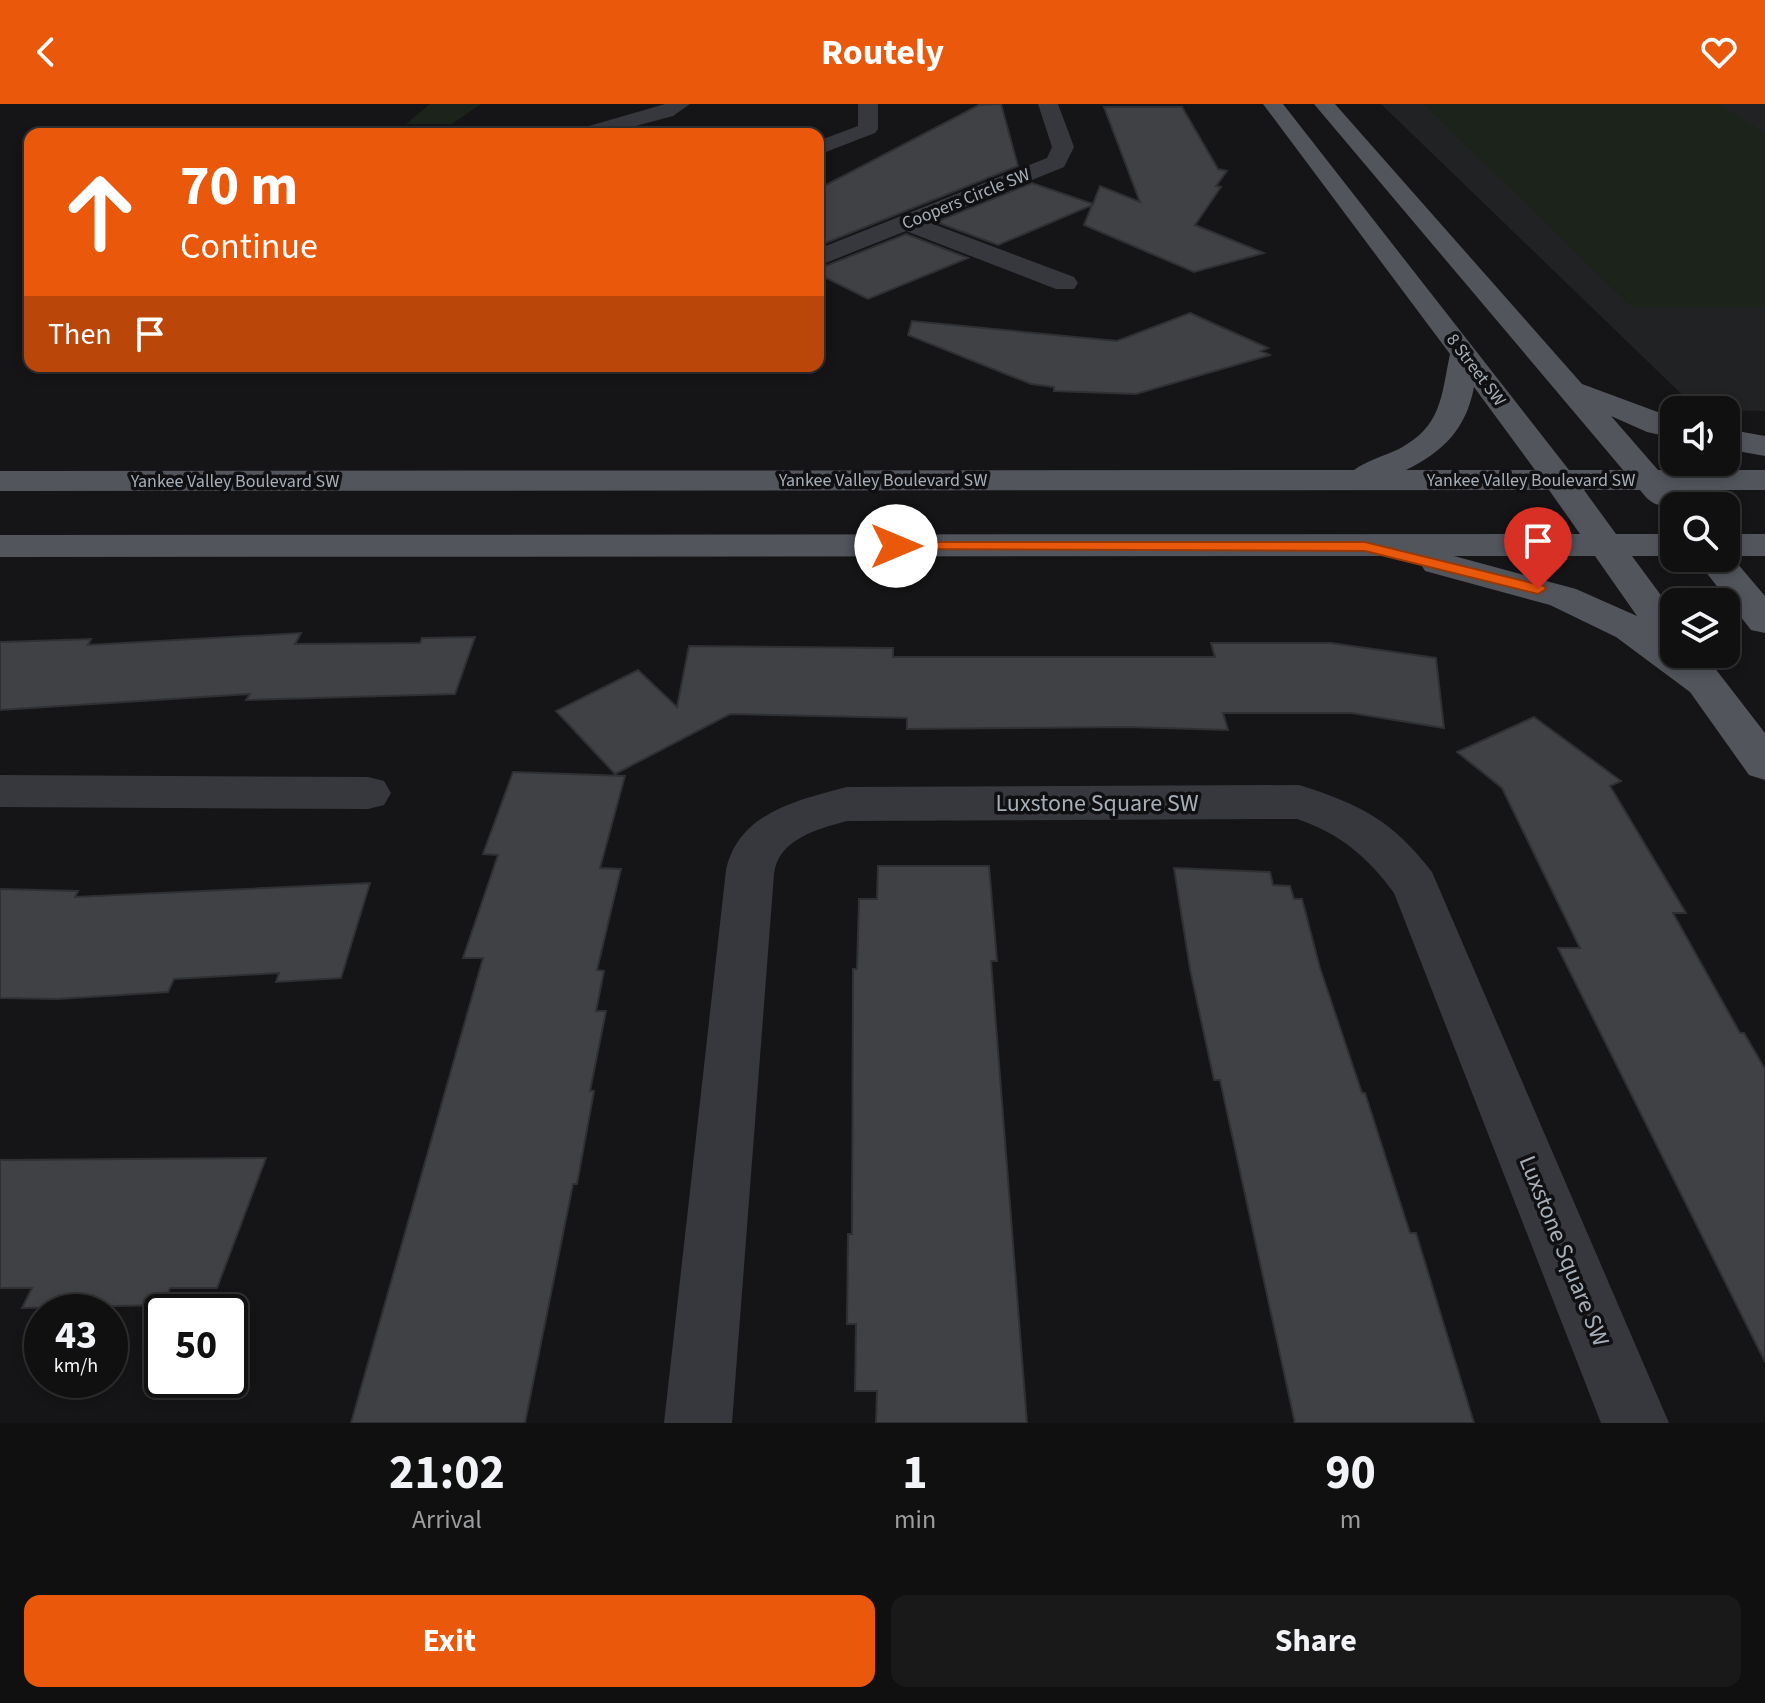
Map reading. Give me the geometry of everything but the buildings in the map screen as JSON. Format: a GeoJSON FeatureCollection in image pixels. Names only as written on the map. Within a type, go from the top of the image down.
{"type":"FeatureCollection","features":[{"type":"Feature","properties":{"kind":"main road","name":"8 Street SW"},"geometry":{"type":"LineString","coordinates":[[1273,104],[1559,480],[1660,622]]}},
{"type":"Feature","properties":{"kind":"main road"},"geometry":{"type":"LineString","coordinates":[[1324,104],[1660,492]]}},
{"type":"Feature","properties":{"kind":"main road"},"geometry":{"type":"LineString","coordinates":[[1356,480],[1409,458],[1445,431],[1459,401],[1464,355]]}},
{"type":"Feature","properties":{"kind":"main road"},"geometry":{"type":"LineString","coordinates":[[1572,388],[1660,425]]}},
{"type":"Feature","properties":{"kind":"main road"},"geometry":{"type":"LineString","coordinates":[[1740,442],[1765,446]]}},
{"type":"Feature","properties":{"kind":"main road","name":"Yankee Valley Boulevard SW"},"geometry":{"type":"LineString","coordinates":[[0,481],[1765,480]]}},
{"type":"Feature","properties":{"kind":"main road"},"geometry":{"type":"LineString","coordinates":[[0,546],[1660,545]]}},
{"type":"Feature","properties":{"kind":"main road"},"geometry":{"type":"LineString","coordinates":[[1740,545],[1765,545]]}},
{"type":"Feature","properties":{"kind":"main road"},"geometry":{"type":"LineString","coordinates":[[1365,546],[1489,575],[1563,597],[1630,628],[1660,647]]}},
{"type":"Feature","properties":{"kind":"main road"},"geometry":{"type":"LineString","coordinates":[[1725,572],[1765,621]]}},
{"type":"Feature","properties":{"kind":"main road"},"geometry":{"type":"LineString","coordinates":[[1693,668],[1765,764]]}},
{"type":"Feature","properties":{"kind":"street"},"geometry":{"type":"LineString","coordinates":[[605,128],[657,115],[680,104]]}},
{"type":"Feature","properties":{"kind":"street"},"geometry":{"type":"LineString","coordinates":[[824,147],[868,129],[868,104]]}},
{"type":"Feature","properties":{"kind":"street","name":"Coopers Circle SW"},"geometry":{"type":"LineString","coordinates":[[824,256],[1056,162],[1063,147],[1048,104]]}},
{"type":"Feature","properties":{"kind":"street"},"geometry":{"type":"LineString","coordinates":[[224,128],[239,114]]}},
{"type":"Feature","properties":{"kind":"street"},"geometry":{"type":"LineString","coordinates":[[907,223],[1065,283]]}},
{"type":"Feature","properties":{"kind":"street"},"geometry":{"type":"LineString","coordinates":[[0,791],[368,793]]}},
{"type":"Feature","properties":{"kind":"street","name":"Luxstone Square SW"},"geometry":{"type":"LineString","coordinates":[[698,1423],[752,861],[769,835],[800,817],[847,804],[1283,802],[1299,802],[1332,812],[1363,828],[1391,851],[1415,885],[1635,1423]]}},
{"type":"Feature","properties":{"kind":"shaded area"},"geometry":{"type":"Polygon","coordinates":[[[430,104],[481,104],[452,124],[406,124],[430,104]]]}},
{"type":"Feature","properties":{"kind":"shaded area"},"geometry":{"type":"Polygon","coordinates":[[[1381,104],[1765,104],[1765,411],[1740,411],[1740,396],[1683,396],[1381,104]]]}},
{"type":"Feature","properties":{"kind":"shaded area"},"geometry":{"type":"Polygon","coordinates":[[[1424,104],[1719,104],[1765,134],[1765,307],[1632,307],[1424,104]]]}},
{"type":"Feature","properties":{"kind":"route"},"geometry":{"type":"LineString","coordinates":[[896,546],[1365,546],[1538,589]]}}]}
